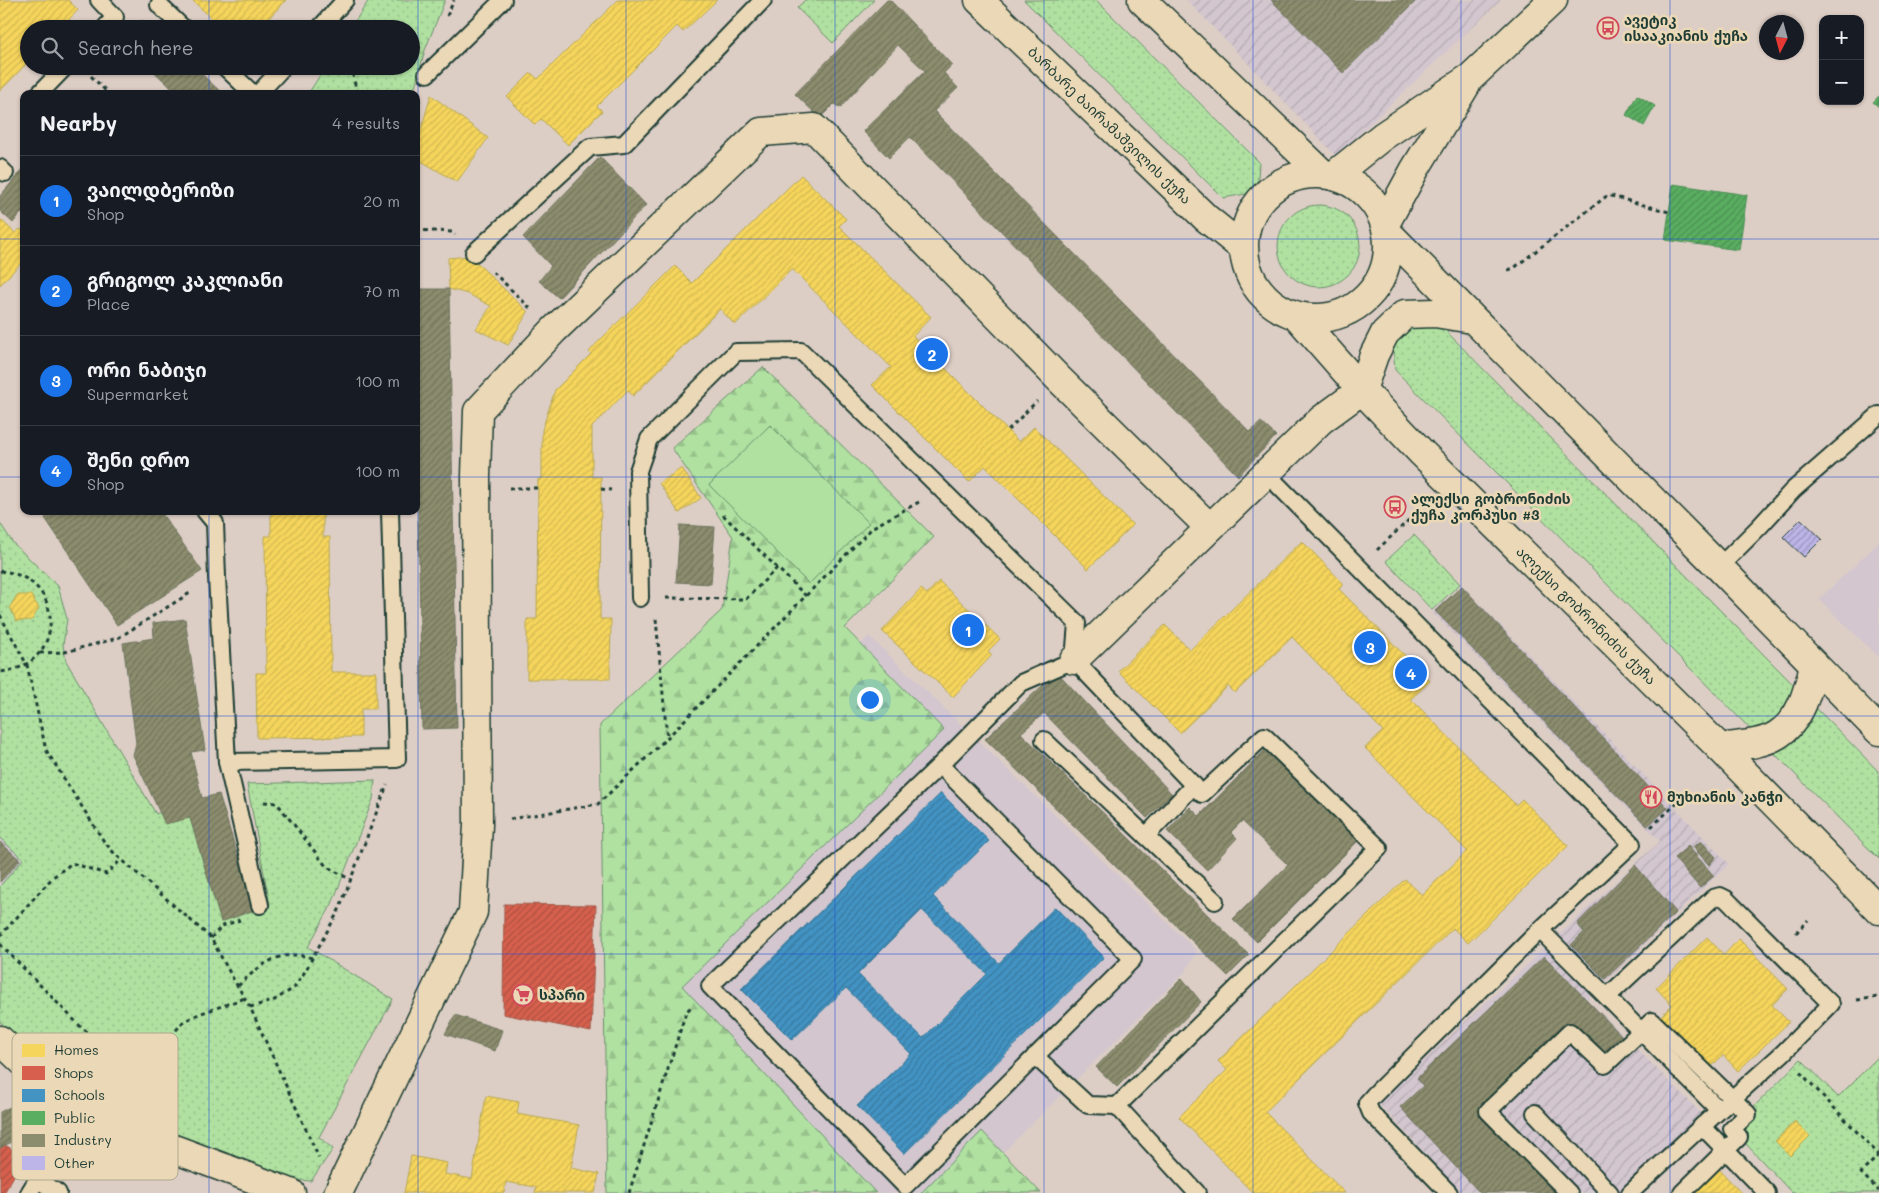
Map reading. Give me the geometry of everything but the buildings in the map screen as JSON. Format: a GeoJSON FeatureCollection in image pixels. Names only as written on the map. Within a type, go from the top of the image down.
{"type":"FeatureCollection","features":[{"type":"Feature","properties":{"kind":"street","name":"ბარბარე ბაირამაშვილის ქუჩა"},"geometry":{"type":"LineString","coordinates":[[979,0],[1206,218],[1243,248]]}},
{"type":"Feature","properties":{"kind":"street"},"geometry":{"type":"LineString","coordinates":[[1142,0],[1328,175]]}},
{"type":"Feature","properties":{"kind":"street"},"geometry":{"type":"LineString","coordinates":[[1328,175],[1471,77],[1553,0]]}},
{"type":"Feature","properties":{"kind":"street"},"geometry":{"type":"LineString","coordinates":[[1471,77],[1415,169],[1387,229],[1387,262],[1376,288],[1355,308],[1328,318],[1298,317],[1281,310],[1266,299],[1254,285],[1246,268],[1243,248],[1247,224],[1258,202],[1276,186],[1299,176],[1328,175],[1350,182],[1365,193],[1378,207],[1387,229],[1472,319],[1879,731]]}},
{"type":"Feature","properties":{"kind":"street"},"geometry":{"type":"LineString","coordinates":[[338,1193],[473,912],[478,825],[476,476],[478,411],[554,330],[760,132],[814,128],[1058,379],[1209,527]]}},
{"type":"Feature","properties":{"kind":"street"},"geometry":{"type":"LineString","coordinates":[[1074,660],[1321,420],[1362,390],[1374,354],[1385,333],[1405,314],[1435,313],[1472,319]]}},
{"type":"Feature","properties":{"kind":"street","name":"ალექსი გობრონიძის ქუჩა"},"geometry":{"type":"LineString","coordinates":[[1298,317],[1362,390],[1422,453],[1720,748],[1879,910]]}},
{"type":"Feature","properties":{"kind":"street"},"geometry":{"type":"LineString","coordinates":[[1720,748],[1757,742],[1776,735],[1795,717],[1807,694],[1814,665]]}},
{"type":"Feature","properties":{"kind":"street"},"geometry":{"type":"LineString","coordinates":[[0,1040],[12,1051]]}},
{"type":"Feature","properties":{"kind":"street"},"geometry":{"type":"LineString","coordinates":[[178,1151],[291,1193]]}},
{"type":"Feature","properties":{"kind":"lane"},"geometry":{"type":"LineString","coordinates":[[100,0],[115,17],[112,20]]}},
{"type":"Feature","properties":{"kind":"lane"},"geometry":{"type":"LineString","coordinates":[[327,20],[345,0]]}},
{"type":"Feature","properties":{"kind":"lane"},"geometry":{"type":"LineString","coordinates":[[427,74],[503,0]]}},
{"type":"Feature","properties":{"kind":"lane"},"geometry":{"type":"LineString","coordinates":[[474,254],[590,147],[624,144],[763,0]]}},
{"type":"Feature","properties":{"kind":"lane"},"geometry":{"type":"LineString","coordinates":[[159,5],[175,20]]}},
{"type":"Feature","properties":{"kind":"lane"},"geometry":{"type":"LineString","coordinates":[[43,90],[57,75]]}},
{"type":"Feature","properties":{"kind":"lane"},"geometry":{"type":"LineString","coordinates":[[233,75],[249,90]]}},
{"type":"Feature","properties":{"kind":"lane"},"geometry":{"type":"LineString","coordinates":[[262,90],[276,75]]}},
{"type":"Feature","properties":{"kind":"lane"},"geometry":{"type":"LineString","coordinates":[[647,598],[638,472],[649,439],[736,352],[802,351],[1078,622],[1074,660],[1202,794],[1264,736],[1379,848],[1116,1106]]}},
{"type":"Feature","properties":{"kind":"lane"},"geometry":{"type":"LineString","coordinates":[[1719,567],[1760,526],[1792,490],[1879,415]]}},
{"type":"Feature","properties":{"kind":"lane"},"geometry":{"type":"LineString","coordinates":[[1266,473],[1632,844],[1540,930],[1367,1103],[1371,1113],[1449,1193]]}},
{"type":"Feature","properties":{"kind":"lane"},"geometry":{"type":"LineString","coordinates":[[208,515],[215,523],[227,762],[260,905]]}},
{"type":"Feature","properties":{"kind":"lane"},"geometry":{"type":"LineString","coordinates":[[227,762],[397,759],[390,515]]}},
{"type":"Feature","properties":{"kind":"lane"},"geometry":{"type":"LineString","coordinates":[[940,765],[1133,959],[905,1186],[710,986],[940,765],[1021,683],[1074,660]]}},
{"type":"Feature","properties":{"kind":"lane"},"geometry":{"type":"LineString","coordinates":[[1044,740],[1215,901]]}},
{"type":"Feature","properties":{"kind":"lane"},"geometry":{"type":"LineString","coordinates":[[1146,836],[1194,786]]}},
{"type":"Feature","properties":{"kind":"lane"},"geometry":{"type":"LineString","coordinates":[[1607,997],[1714,898],[1720,896],[1726,898],[1832,1004],[1783,1054],[1719,1110],[1630,1193]]}},
{"type":"Feature","properties":{"kind":"lane"},"geometry":{"type":"LineString","coordinates":[[1540,930],[1719,1110]]}},
{"type":"Feature","properties":{"kind":"lane"},"geometry":{"type":"LineString","coordinates":[[1569,1193],[1488,1111],[1570,1032],[1605,1065],[1652,1021],[1748,1114],[1732,1129],[1740,1137],[1682,1193]]}},
{"type":"Feature","properties":{"kind":"lane"},"geometry":{"type":"LineString","coordinates":[[1036,1056],[1088,1105],[1116,1106],[1197,1193]]}},
{"type":"Feature","properties":{"kind":"lane"},"geometry":{"type":"LineString","coordinates":[[1535,1113],[1610,1193]]}},
{"type":"Feature","properties":{"kind":"lane"},"geometry":{"type":"LineString","coordinates":[[1702,1126],[1766,1193]]}},
{"type":"Feature","properties":{"kind":"lane"},"geometry":{"type":"LineString","coordinates":[[33,1186],[58,1193]]}},
{"type":"Feature","properties":{"kind":"path"},"geometry":{"type":"LineString","coordinates":[[91,75],[103,90]]}},
{"type":"Feature","properties":{"kind":"path"},"geometry":{"type":"LineString","coordinates":[[353,75],[356,90]]}},
{"type":"Feature","properties":{"kind":"path"},"geometry":{"type":"LineString","coordinates":[[1508,270],[1514,268],[1608,195],[1669,212]]}},
{"type":"Feature","properties":{"kind":"path"},"geometry":{"type":"LineString","coordinates":[[420,230],[452,232]]}},
{"type":"Feature","properties":{"kind":"path"},"geometry":{"type":"LineString","coordinates":[[494,274],[531,310]]}},
{"type":"Feature","properties":{"kind":"path"},"geometry":{"type":"LineString","coordinates":[[1008,430],[1058,379]]}},
{"type":"Feature","properties":{"kind":"path"},"geometry":{"type":"LineString","coordinates":[[478,825],[598,804],[667,738],[873,528],[927,498]]}},
{"type":"Feature","properties":{"kind":"path"},"geometry":{"type":"LineString","coordinates":[[1359,567],[1415,514]]}},
{"type":"Feature","properties":{"kind":"path"},"geometry":{"type":"LineString","coordinates":[[723,515],[806,596]]}},
{"type":"Feature","properties":{"kind":"path"},"geometry":{"type":"LineString","coordinates":[[667,738],[647,598],[746,599],[777,568]]}},
{"type":"Feature","properties":{"kind":"path"},"geometry":{"type":"LineString","coordinates":[[0,571],[12,572],[27,579],[40,590],[48,605],[51,621],[48,638],[40,653],[27,665],[12,671],[0,672]]}},
{"type":"Feature","properties":{"kind":"path"},"geometry":{"type":"LineString","coordinates":[[40,653],[65,652],[118,638],[149,617],[217,577]]}},
{"type":"Feature","properties":{"kind":"path"},"geometry":{"type":"LineString","coordinates":[[0,615],[27,665],[46,750],[103,840],[121,860],[211,938],[250,1007],[322,1165]]}},
{"type":"Feature","properties":{"kind":"path"},"geometry":{"type":"LineString","coordinates":[[250,1007],[273,1001],[294,988],[312,958],[339,910],[397,759]]}},
{"type":"Feature","properties":{"kind":"path"},"geometry":{"type":"LineString","coordinates":[[1632,844],[1685,796]]}},
{"type":"Feature","properties":{"kind":"path"},"geometry":{"type":"LineString","coordinates":[[237,802],[277,803],[326,866],[351,880]]}},
{"type":"Feature","properties":{"kind":"path"},"geometry":{"type":"LineString","coordinates":[[0,936],[53,877],[72,863],[106,874],[121,860]]}},
{"type":"Feature","properties":{"kind":"path"},"geometry":{"type":"LineString","coordinates":[[1798,931],[1808,920]]}},
{"type":"Feature","properties":{"kind":"path"},"geometry":{"type":"LineString","coordinates":[[0,944],[89,1033]]}},
{"type":"Feature","properties":{"kind":"path"},"geometry":{"type":"LineString","coordinates":[[238,986],[256,969],[271,960],[288,954],[304,955],[312,958]]}},
{"type":"Feature","properties":{"kind":"path"},"geometry":{"type":"LineString","coordinates":[[629,1193],[686,1012],[710,986]]}},
{"type":"Feature","properties":{"kind":"path"},"geometry":{"type":"LineString","coordinates":[[174,1033],[183,1022],[198,1014],[245,998]]}},
{"type":"Feature","properties":{"kind":"path"},"geometry":{"type":"LineString","coordinates":[[1783,1054],[1879,1155],[1861,1173],[1879,1192]]}},
{"type":"Feature","properties":{"kind":"shaded area"},"geometry":{"type":"Polygon","coordinates":[[[1187,0],[1501,0],[1336,156],[1187,0]]]}},
{"type":"Feature","properties":{"kind":"shaded area"},"geometry":{"type":"Polygon","coordinates":[[[1879,542],[1879,658],[1819,599],[1879,542]]]}},
{"type":"Feature","properties":{"kind":"shaded area"},"geometry":{"type":"Polygon","coordinates":[[[1462,585],[1729,864],[1587,999],[1703,1115],[1621,1193],[1462,1193],[1378,1103],[1660,841],[1432,612],[1462,585]]]}},
{"type":"Feature","properties":{"kind":"shaded area"},"geometry":{"type":"Polygon","coordinates":[[[869,636],[1197,951],[1186,971],[962,1193],[620,1193],[627,879],[869,636]]]}},
{"type":"Feature","properties":{"kind":"shaded area"},"geometry":{"type":"Polygon","coordinates":[[[0,838],[24,859],[0,886],[0,838]]]}},
{"type":"Feature","properties":{"kind":"green space"},"geometry":{"type":"Polygon","coordinates":[[[369,0],[445,0],[425,50],[420,68],[420,20],[356,20],[369,0]]]}},
{"type":"Feature","properties":{"kind":"green space"},"geometry":{"type":"Polygon","coordinates":[[[805,0],[874,0],[833,43],[797,8],[805,0]]]}},
{"type":"Feature","properties":{"kind":"green space"},"geometry":{"type":"Polygon","coordinates":[[[1024,0],[1096,0],[1259,162],[1258,180],[1246,194],[1223,198],[1024,0]]]}},
{"type":"Feature","properties":{"kind":"green space"},"geometry":{"type":"Polygon","coordinates":[[[320,75],[418,75],[414,90],[311,90],[320,75]]]}},
{"type":"Feature","properties":{"kind":"green space"},"geometry":{"type":"Polygon","coordinates":[[[1319,205],[1335,208],[1348,217],[1357,230],[1360,246],[1357,262],[1348,275],[1335,284],[1319,287],[1303,284],[1290,275],[1281,262],[1278,246],[1281,230],[1290,217],[1303,208],[1319,205]]]}},
{"type":"Feature","properties":{"kind":"green space"},"geometry":{"type":"Polygon","coordinates":[[[1422,324],[1441,326],[1879,772],[1879,859],[1395,370],[1393,347],[1402,330],[1422,324]]]}},
{"type":"Feature","properties":{"kind":"green space"},"geometry":{"type":"Polygon","coordinates":[[[763,367],[934,537],[845,628],[944,730],[682,986],[876,1193],[607,1193],[600,725],[722,610],[733,537],[672,448],[763,367]]]}},
{"type":"Feature","properties":{"kind":"green space"},"geometry":{"type":"Polygon","coordinates":[[[770,425],[869,523],[809,584],[709,485],[770,425]]]}},
{"type":"Feature","properties":{"kind":"green space"},"geometry":{"type":"Polygon","coordinates":[[[0,523],[13,543],[58,586],[67,619],[63,645],[66,661],[156,814],[160,812],[190,818],[221,921],[270,905],[247,784],[375,780],[373,799],[332,904],[308,947],[393,999],[319,1137],[333,1149],[311,1181],[287,1179],[178,1137],[178,1033],[12,1033],[0,1022],[0,886],[23,859],[0,838],[0,523]]]}},
{"type":"Feature","properties":{"kind":"green space"},"geometry":{"type":"Polygon","coordinates":[[[1414,535],[1460,584],[1432,610],[1386,561],[1414,535]]]}},
{"type":"Feature","properties":{"kind":"green space"},"geometry":{"type":"Polygon","coordinates":[[[1879,1056],[1879,1193],[1792,1193],[1732,1129],[1801,1059],[1838,1097],[1879,1056]]]}},
{"type":"Feature","properties":{"kind":"green space"},"geometry":{"type":"Polygon","coordinates":[[[982,1131],[1041,1193],[921,1193],[982,1131]]]}},
{"type":"Feature","properties":{"kind":"place","name":"ავეტიკ ისააკიანის ქუჩა"},"geometry":{"type":"Point","coordinates":[1608,28]}},
{"type":"Feature","properties":{"kind":"place","name":"გრიგოლ კაკლიანი"},"geometry":{"type":"Point","coordinates":[932,354]}},
{"type":"Feature","properties":{"kind":"place","name":"ალექსი გობრონიძის ქუჩა კორპუსი #3"},"geometry":{"type":"Point","coordinates":[1395,507]}},
{"type":"Feature","properties":{"kind":"place","name":"ვაილდბერიზი"},"geometry":{"type":"Point","coordinates":[968,630]}},
{"type":"Feature","properties":{"kind":"place","name":"ორი ნაბიჯი"},"geometry":{"type":"Point","coordinates":[1370,647]}},
{"type":"Feature","properties":{"kind":"place","name":"შენი დრო"},"geometry":{"type":"Point","coordinates":[1411,673]}},
{"type":"Feature","properties":{"kind":"place","name":"მუხიანის კანჭი"},"geometry":{"type":"Point","coordinates":[1651,797]}},
{"type":"Feature","properties":{"kind":"place","name":"სპარი"},"geometry":{"type":"Point","coordinates":[523,995]}}]}
